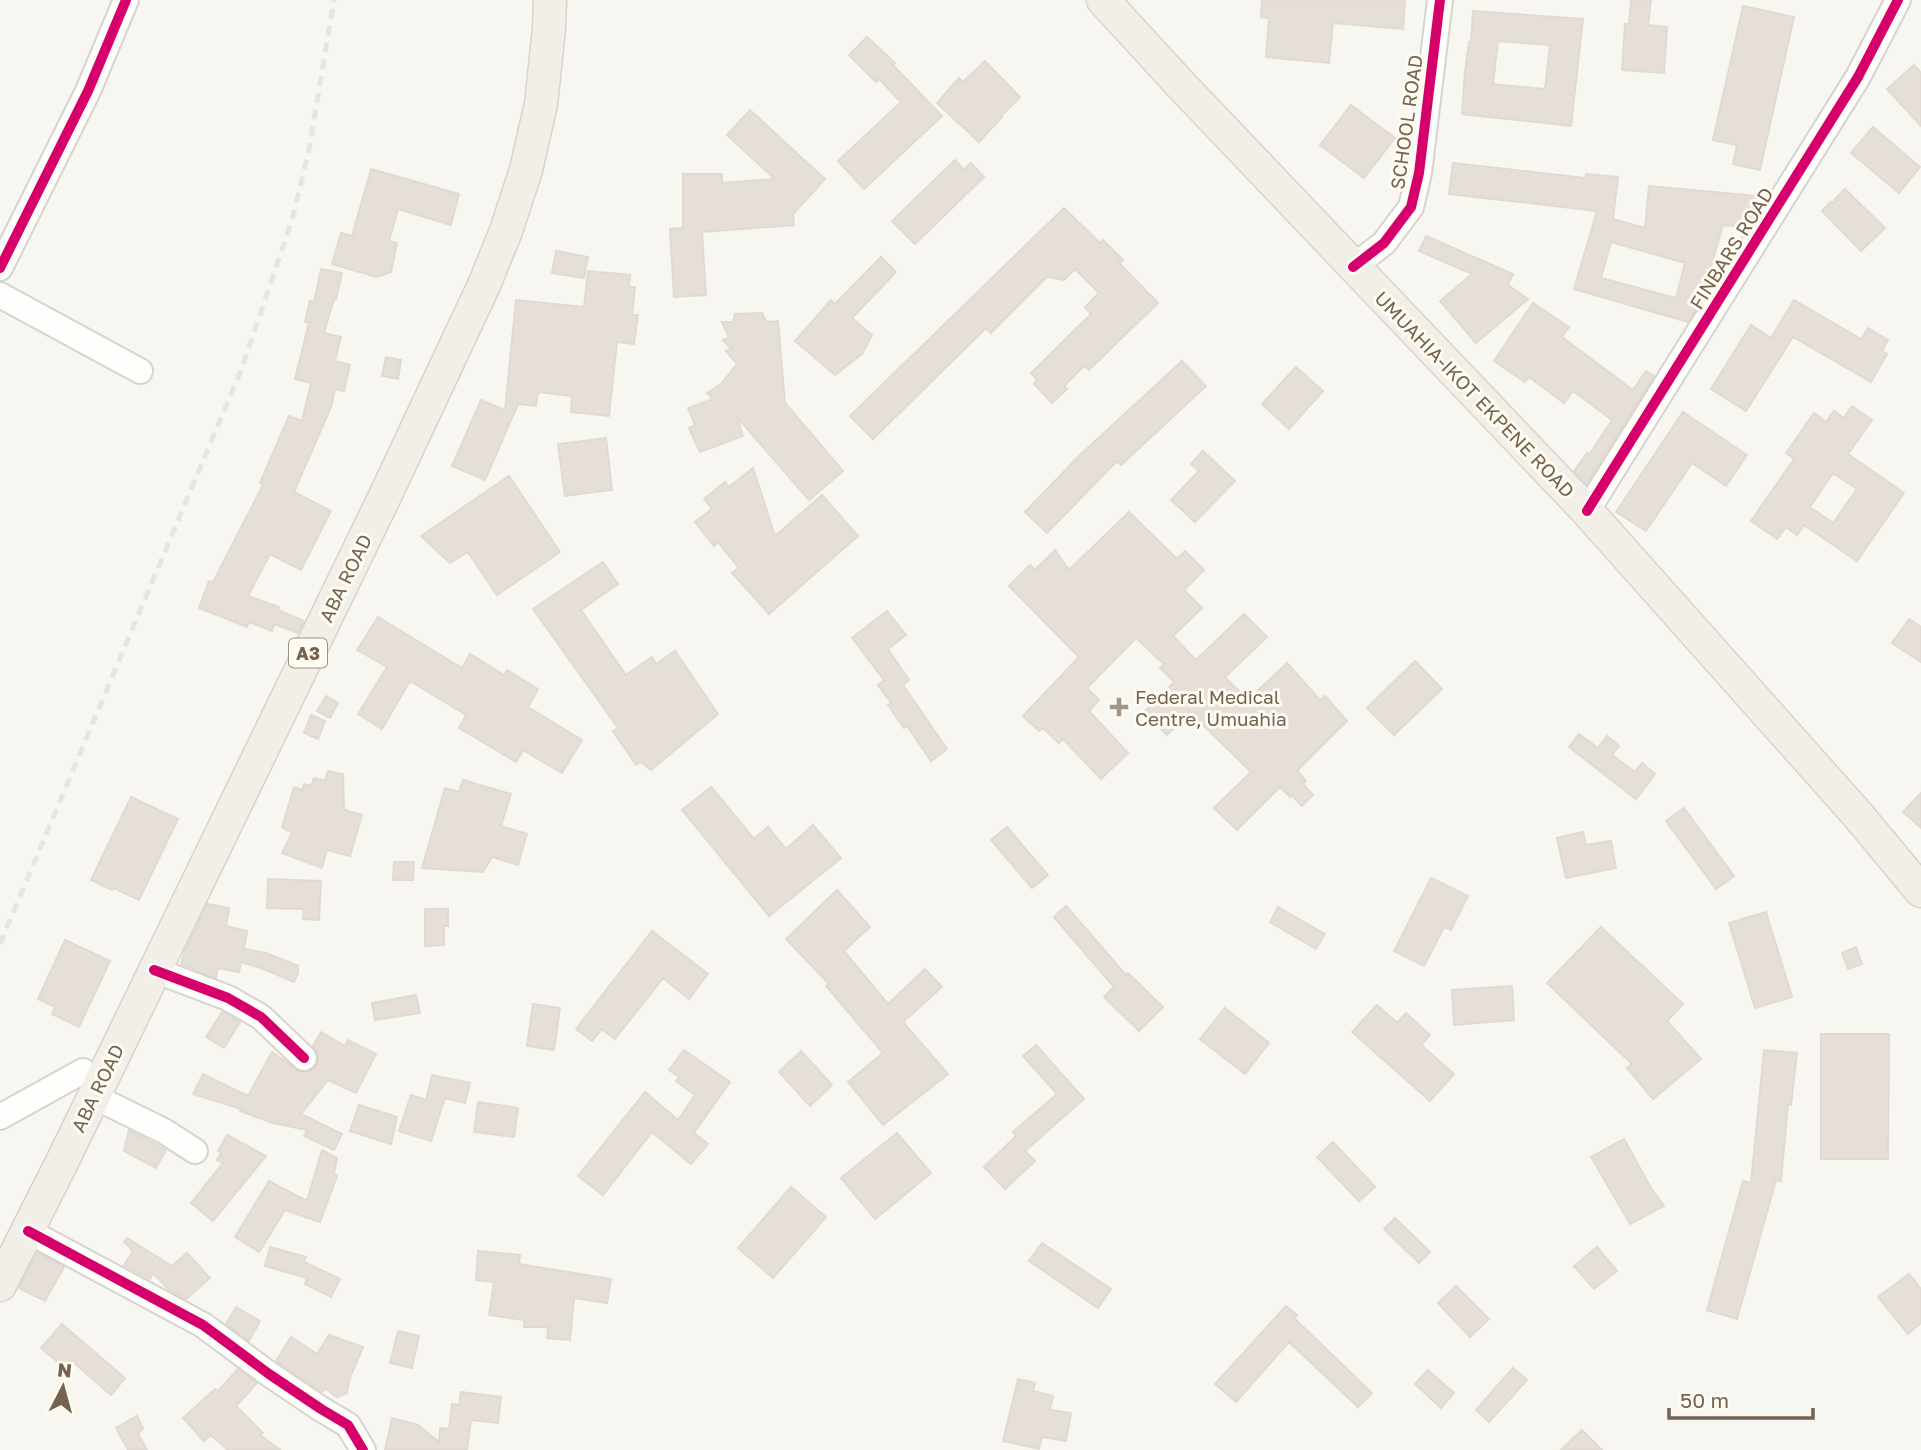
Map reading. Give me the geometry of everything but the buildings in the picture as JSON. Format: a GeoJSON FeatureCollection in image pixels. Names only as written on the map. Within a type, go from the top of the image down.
{"type":"FeatureCollection","features":[{"type":"Feature","properties":{"kind":"main road","name":"ABA ROAD"},"geometry":{"type":"LineString","coordinates":[[88,1084],[155,970],[376,490],[465,277],[506,164],[520,100],[529,0]]}},
{"type":"Feature","properties":{"kind":"main road","name":"ABA ROAD"},"geometry":{"type":"LineString","coordinates":[[0,1285],[14,1234],[376,490],[484,285],[506,231],[526,170],[541,104],[550,0]]}},
{"type":"Feature","properties":{"kind":"main road","name":"UMUAHIA-IKOT EKPENE ROAD"},"geometry":{"type":"LineString","coordinates":[[1103,0],[1587,512],[1848,804],[1921,891]]}},
{"type":"Feature","properties":{"kind":"street"},"geometry":{"type":"LineString","coordinates":[[0,268],[88,91],[126,0]]}},
{"type":"Feature","properties":{"kind":"street","name":"SCHOOL ROAD"},"geometry":{"type":"LineString","coordinates":[[1353,267],[1384,243],[1411,207],[1419,173],[1440,0]]}},
{"type":"Feature","properties":{"kind":"street","name":"FINBARS ROAD"},"geometry":{"type":"LineString","coordinates":[[1587,512],[1858,77],[1898,0]]}},
{"type":"Feature","properties":{"kind":"street"},"geometry":{"type":"LineString","coordinates":[[0,295],[140,370]]}},
{"type":"Feature","properties":{"kind":"street"},"geometry":{"type":"LineString","coordinates":[[155,970],[228,999],[261,1017],[304,1058]]}},
{"type":"Feature","properties":{"kind":"street"},"geometry":{"type":"LineString","coordinates":[[0,1116],[88,1084],[195,1151]]}},
{"type":"Feature","properties":{"kind":"street"},"geometry":{"type":"LineString","coordinates":[[14,1234],[203,1325],[279,1381],[348,1425],[363,1450]]}},
{"type":"Feature","properties":{"kind":"railway"},"geometry":{"type":"LineString","coordinates":[[0,944],[242,368],[292,220],[309,150],[334,0]]}},
{"type":"Feature","properties":{"kind":"cycle path"},"geometry":{"type":"LineString","coordinates":[[0,268],[88,91],[126,0]]}},
{"type":"Feature","properties":{"kind":"cycle path"},"geometry":{"type":"LineString","coordinates":[[1353,267],[1384,243],[1411,207],[1419,173],[1440,0]]}},
{"type":"Feature","properties":{"kind":"cycle path"},"geometry":{"type":"LineString","coordinates":[[1587,511],[1858,77],[1898,0]]}},
{"type":"Feature","properties":{"kind":"cycle path"},"geometry":{"type":"LineString","coordinates":[[154,970],[228,998],[261,1017],[304,1058]]}},
{"type":"Feature","properties":{"kind":"cycle path"},"geometry":{"type":"LineString","coordinates":[[28,1231],[203,1325],[269,1374],[348,1425],[363,1450]]}},
{"type":"Feature","properties":{"kind":"place","name":"Federal Medical Centre, Umuahia"},"geometry":{"type":"Point","coordinates":[1119,707]}}]}
